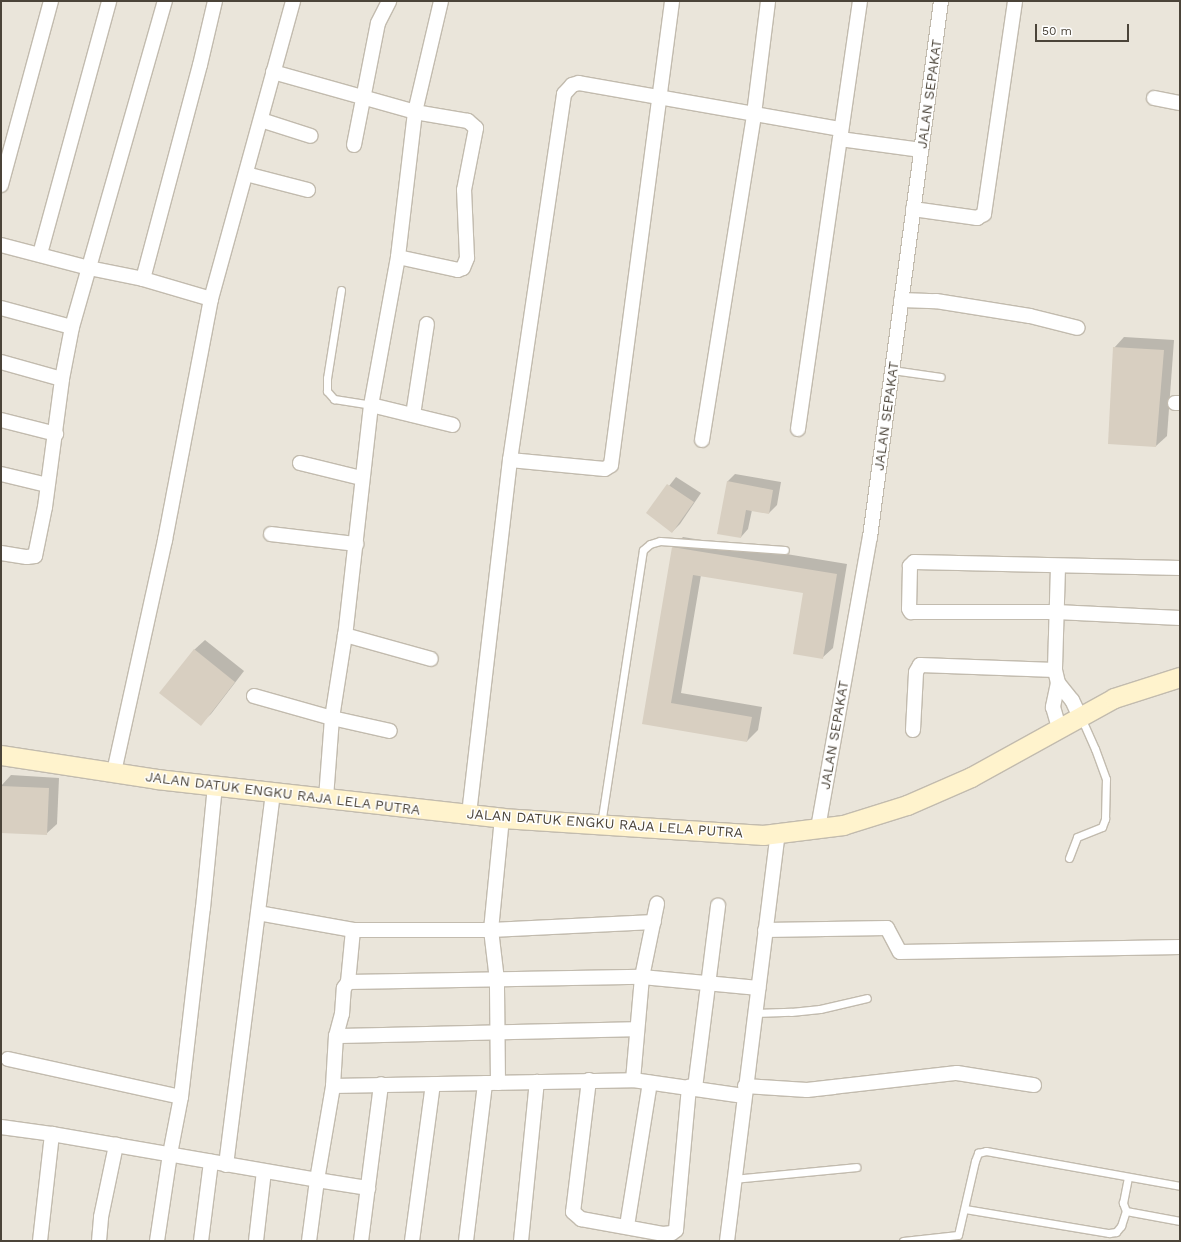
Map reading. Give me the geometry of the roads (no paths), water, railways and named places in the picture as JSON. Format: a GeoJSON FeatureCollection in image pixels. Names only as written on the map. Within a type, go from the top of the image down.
{"type":"FeatureCollection","features":[{"type":"Feature","properties":{"kind":"street"},"geometry":{"type":"LineString","coordinates":[[1,186],[51,1]]}},
{"type":"Feature","properties":{"kind":"street"},"geometry":{"type":"LineString","coordinates":[[40,254],[109,1]]}},
{"type":"Feature","properties":{"kind":"street"},"geometry":{"type":"LineString","coordinates":[[1,553],[28,557],[35,556],[41,532],[56,434],[62,379],[72,327],[165,1]]}},
{"type":"Feature","properties":{"kind":"street"},"geometry":{"type":"LineString","coordinates":[[143,279],[200,65],[215,1]]}},
{"type":"Feature","properties":{"kind":"street"},"geometry":{"type":"LineString","coordinates":[[114,772],[165,540],[211,299],[293,1]]}},
{"type":"Feature","properties":{"kind":"street"},"geometry":{"type":"LineString","coordinates":[[354,145],[362,97],[378,23],[389,1]]}},
{"type":"Feature","properties":{"kind":"street"},"geometry":{"type":"LineString","coordinates":[[326,798],[332,718],[345,635],[356,544],[361,478],[371,405],[398,257],[415,112],[441,1]]}},
{"type":"Feature","properties":{"kind":"street"},"geometry":{"type":"LineString","coordinates":[[510,460],[605,469],[611,465],[672,1]]}},
{"type":"Feature","properties":{"kind":"street"},"geometry":{"type":"LineString","coordinates":[[702,440],[754,114],[768,1]]}},
{"type":"Feature","properties":{"kind":"street"},"geometry":{"type":"LineString","coordinates":[[798,429],[860,1]]}},
{"type":"Feature","properties":{"kind":"street","name":"JALAN SEPAKAT"},"geometry":{"type":"LineString","coordinates":[[818,828],[870,537],[941,1]]}},
{"type":"Feature","properties":{"kind":"street"},"geometry":{"type":"LineString","coordinates":[[914,209],[977,218],[984,214],[1015,1]]}},
{"type":"Feature","properties":{"kind":"street"},"geometry":{"type":"LineString","coordinates":[[273,72],[415,112],[468,121],[476,128],[464,190],[467,258],[462,268],[458,270],[398,257]]}},
{"type":"Feature","properties":{"kind":"street"},"geometry":{"type":"LineString","coordinates":[[469,814],[510,460],[564,94],[572,85],[579,83],[754,114],[841,134],[921,150]]}},
{"type":"Feature","properties":{"kind":"street"},"geometry":{"type":"LineString","coordinates":[[1154,98],[1180,103]]}},
{"type":"Feature","properties":{"kind":"street"},"geometry":{"type":"LineString","coordinates":[[260,120],[311,136]]}},
{"type":"Feature","properties":{"kind":"street"},"geometry":{"type":"LineString","coordinates":[[246,174],[308,190]]}},
{"type":"Feature","properties":{"kind":"street"},"geometry":{"type":"LineString","coordinates":[[1,245],[89,268],[143,279],[211,299]]}},
{"type":"Feature","properties":{"kind":"street"},"geometry":{"type":"LineString","coordinates":[[901,300],[936,301],[1030,316],[1078,328]]}},
{"type":"Feature","properties":{"kind":"street"},"geometry":{"type":"LineString","coordinates":[[1,308],[72,327]]}},
{"type":"Feature","properties":{"kind":"street"},"geometry":{"type":"LineString","coordinates":[[413,415],[427,324]]}},
{"type":"Feature","properties":{"kind":"street"},"geometry":{"type":"LineString","coordinates":[[1,362],[62,379]]}},
{"type":"Feature","properties":{"kind":"street"},"geometry":{"type":"LineString","coordinates":[[371,405],[453,425]]}},
{"type":"Feature","properties":{"kind":"street"},"geometry":{"type":"LineString","coordinates":[[1,420],[56,434]]}},
{"type":"Feature","properties":{"kind":"street"},"geometry":{"type":"LineString","coordinates":[[300,463],[361,478]]}},
{"type":"Feature","properties":{"kind":"street"},"geometry":{"type":"LineString","coordinates":[[1,474],[47,486]]}},
{"type":"Feature","properties":{"kind":"street"},"geometry":{"type":"LineString","coordinates":[[271,534],[356,544]]}},
{"type":"Feature","properties":{"kind":"street"},"geometry":{"type":"LineString","coordinates":[[1180,568],[914,562],[910,566],[909,602],[909,609],[911,612],[1056,612],[1180,618]]}},
{"type":"Feature","properties":{"kind":"street"},"geometry":{"type":"LineString","coordinates":[[1058,566],[1056,677],[1053,707],[1059,728]]}},
{"type":"Feature","properties":{"kind":"street"},"geometry":{"type":"LineString","coordinates":[[345,635],[431,659]]}},
{"type":"Feature","properties":{"kind":"street"},"geometry":{"type":"LineString","coordinates":[[913,730],[916,672],[920,665],[1056,677]]}},
{"type":"Feature","properties":{"kind":"street"},"geometry":{"type":"LineString","coordinates":[[1056,677],[1072,700],[1080,717]]}},
{"type":"Feature","properties":{"kind":"street","name":"JALAN DATUK ENGKU RAJA LELA PUTRA"},"geometry":{"type":"LineString","coordinates":[[1,755],[215,786],[502,818],[763,835],[843,825],[907,805],[971,777],[1114,698],[1180,677]]}},
{"type":"Feature","properties":{"kind":"street"},"geometry":{"type":"LineString","coordinates":[[254,696],[332,718],[390,731]]}},
{"type":"Feature","properties":{"kind":"street"},"geometry":{"type":"LineString","coordinates":[[157,1241],[170,1154],[181,1097],[203,908],[215,786]]}},
{"type":"Feature","properties":{"kind":"street"},"geometry":{"type":"LineString","coordinates":[[226,1165],[274,793]]}},
{"type":"Feature","properties":{"kind":"street"},"geometry":{"type":"LineString","coordinates":[[466,1241],[492,1083],[498,1033],[497,980],[491,930],[502,818]]}},
{"type":"Feature","properties":{"kind":"street"},"geometry":{"type":"LineString","coordinates":[[727,1241],[778,833]]}},
{"type":"Feature","properties":{"kind":"street"},"geometry":{"type":"LineString","coordinates":[[633,1080],[642,977],[657,904]]}},
{"type":"Feature","properties":{"kind":"street"},"geometry":{"type":"LineString","coordinates":[[590,1080],[573,1212],[581,1219],[627,1226],[663,1234],[672,1233],[676,1230],[692,1088],[709,984],[718,905]]}},
{"type":"Feature","properties":{"kind":"street"},"geometry":{"type":"LineString","coordinates":[[258,913],[353,930],[491,930],[654,922]]}},
{"type":"Feature","properties":{"kind":"street"},"geometry":{"type":"LineString","coordinates":[[765,930],[887,928],[900,952],[1180,947]]}},
{"type":"Feature","properties":{"kind":"street"},"geometry":{"type":"LineString","coordinates":[[309,1241],[332,1086],[336,1036],[342,1014],[344,988],[348,982],[353,930]]}},
{"type":"Feature","properties":{"kind":"street"},"geometry":{"type":"LineString","coordinates":[[348,982],[642,977],[758,988]]}},
{"type":"Feature","properties":{"kind":"street"},"geometry":{"type":"LineString","coordinates":[[336,1036],[637,1029]]}},
{"type":"Feature","properties":{"kind":"street"},"geometry":{"type":"LineString","coordinates":[[8,1059],[181,1097]]}},
{"type":"Feature","properties":{"kind":"street"},"geometry":{"type":"LineString","coordinates":[[332,1086],[633,1080],[692,1088],[745,1091],[807,1090],[957,1073],[1034,1085]]}},
{"type":"Feature","properties":{"kind":"street"},"geometry":{"type":"LineString","coordinates":[[521,1241],[537,1082]]}},
{"type":"Feature","properties":{"kind":"street"},"geometry":{"type":"LineString","coordinates":[[627,1226],[650,1083]]}},
{"type":"Feature","properties":{"kind":"street"},"geometry":{"type":"LineString","coordinates":[[361,1241],[381,1084]]}},
{"type":"Feature","properties":{"kind":"street"},"geometry":{"type":"LineString","coordinates":[[412,1241],[433,1084]]}},
{"type":"Feature","properties":{"kind":"street"},"geometry":{"type":"LineString","coordinates":[[1,1127],[52,1134],[226,1165],[368,1188]]}},
{"type":"Feature","properties":{"kind":"street"},"geometry":{"type":"LineString","coordinates":[[40,1241],[52,1134]]}},
{"type":"Feature","properties":{"kind":"street"},"geometry":{"type":"LineString","coordinates":[[98,1241],[116,1145]]}},
{"type":"Feature","properties":{"kind":"street"},"geometry":{"type":"LineString","coordinates":[[201,1241],[211,1162]]}},
{"type":"Feature","properties":{"kind":"street"},"geometry":{"type":"LineString","coordinates":[[256,1241],[264,1171]]}},
{"type":"Feature","properties":{"kind":"lane"},"geometry":{"type":"LineString","coordinates":[[341,290],[327,378],[327,391],[334,399],[371,405]]}},
{"type":"Feature","properties":{"kind":"lane"},"geometry":{"type":"LineString","coordinates":[[892,370],[941,377]]}},
{"type":"Feature","properties":{"kind":"lane"},"geometry":{"type":"LineString","coordinates":[[601,824],[643,550],[650,544],[660,541],[785,550]]}},
{"type":"Feature","properties":{"kind":"lane"},"geometry":{"type":"LineString","coordinates":[[1069,858],[1077,837],[1102,827],[1105,819],[1106,779],[1095,749],[1080,717]]}},
{"type":"Feature","properties":{"kind":"lane"},"geometry":{"type":"LineString","coordinates":[[755,1013],[791,1012],[820,1009],[867,998]]}},
{"type":"Feature","properties":{"kind":"lane"},"geometry":{"type":"LineString","coordinates":[[903,1241],[958,1235],[975,1161],[978,1153],[986,1151],[1180,1186]]}},
{"type":"Feature","properties":{"kind":"lane"},"geometry":{"type":"LineString","coordinates":[[734,1179],[856,1167]]}},
{"type":"Feature","properties":{"kind":"lane"},"geometry":{"type":"LineString","coordinates":[[965,1209],[1109,1233],[1116,1232],[1121,1226],[1126,1211],[1123,1203],[1128,1177]]}},
{"type":"Feature","properties":{"kind":"lane"},"geometry":{"type":"LineString","coordinates":[[1126,1211],[1180,1221]]}}]}
